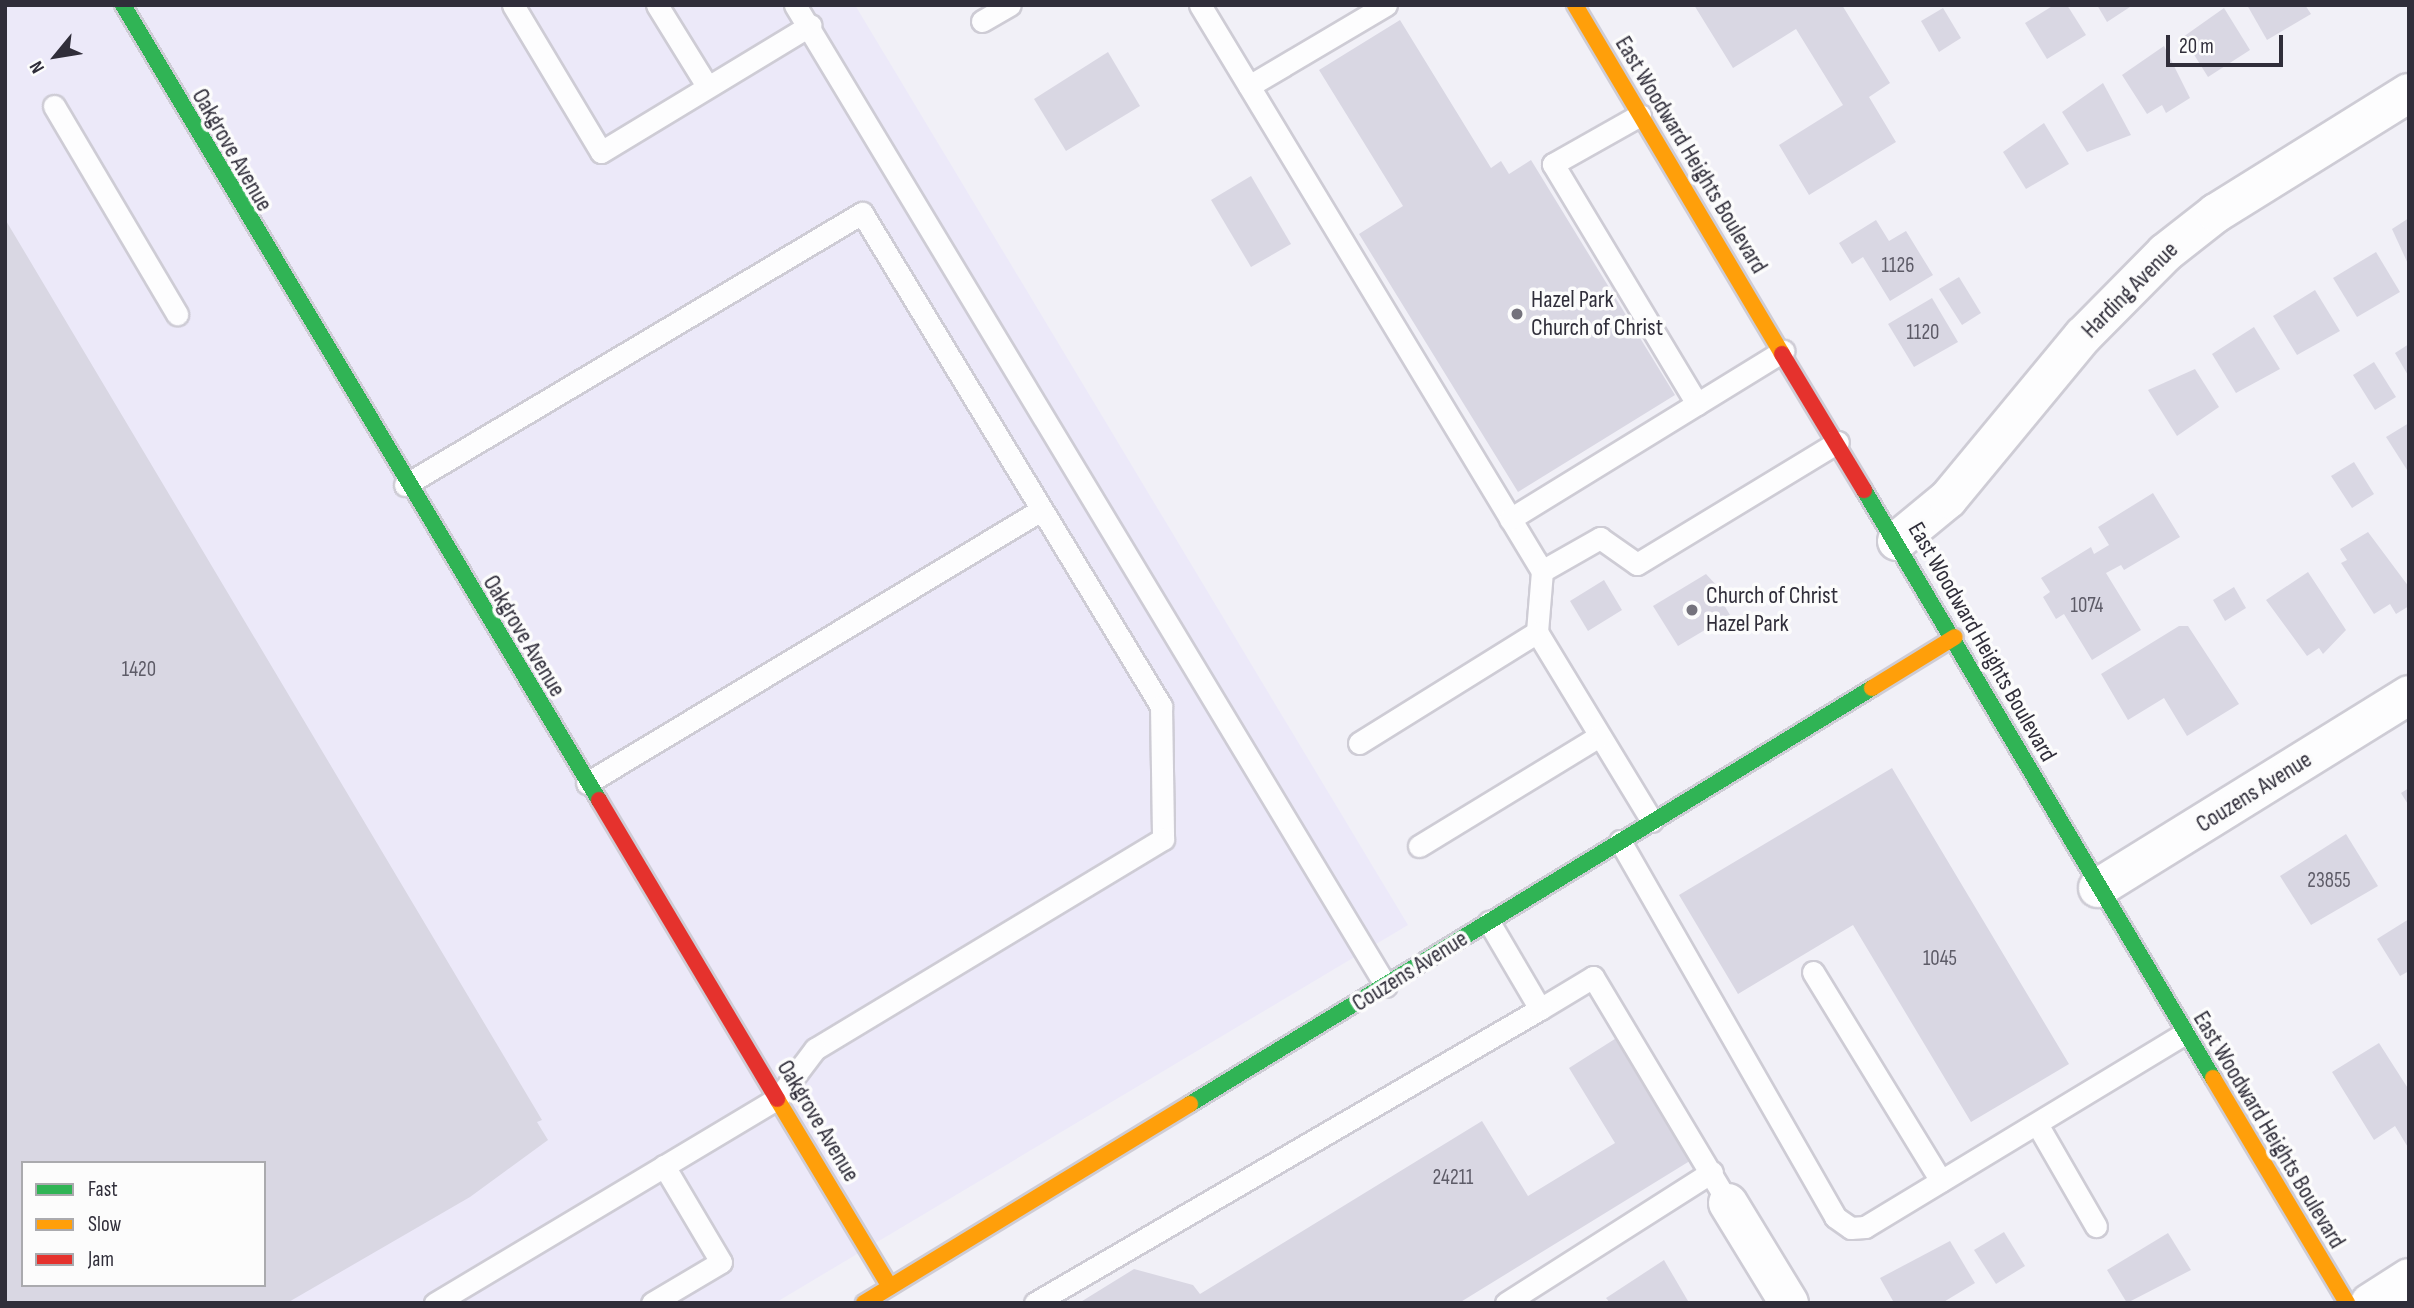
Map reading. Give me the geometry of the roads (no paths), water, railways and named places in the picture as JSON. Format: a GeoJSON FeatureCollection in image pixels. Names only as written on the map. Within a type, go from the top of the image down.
{"type":"FeatureCollection","features":[{"type":"Feature","properties":{"kind":"street","name":"Oakgrove Avenue"},"geometry":{"type":"LineString","coordinates":[[122,5],[405,485],[890,1287]]}},
{"type":"Feature","properties":{"kind":"street","name":"East Woodward Heights Boulevard"},"geometry":{"type":"LineString","coordinates":[[1581,8],[1640,115],[1955,637],[2098,888],[2347,1303]]}},
{"type":"Feature","properties":{"kind":"street","name":"Harding Avenue"},"geometry":{"type":"LineString","coordinates":[[1896,541],[1948,499],[2083,336],[2165,253],[2216,213],[2409,93]]}},
{"type":"Feature","properties":{"kind":"street","name":"Couzens Avenue"},"geometry":{"type":"LineString","coordinates":[[864,1303],[1955,637]]}},
{"type":"Feature","properties":{"kind":"street","name":"Couzens Avenue"},"geometry":{"type":"LineString","coordinates":[[2098,888],[2409,695]]}},
{"type":"Feature","properties":{"kind":"street"},"geometry":{"type":"LineString","coordinates":[[1720,1187],[1789,1303]]}},
{"type":"Feature","properties":{"kind":"street"},"geometry":{"type":"LineString","coordinates":[[2370,1303],[2409,1278]]}},
{"type":"Feature","properties":{"kind":"lane"},"geometry":{"type":"LineString","coordinates":[[513,5],[601,152],[811,26]]}},
{"type":"Feature","properties":{"kind":"lane"},"geometry":{"type":"LineString","coordinates":[[657,5],[707,86]]}},
{"type":"Feature","properties":{"kind":"lane"},"geometry":{"type":"LineString","coordinates":[[795,5],[811,26],[1386,986]]}},
{"type":"Feature","properties":{"kind":"lane"},"geometry":{"type":"LineString","coordinates":[[982,22],[1010,5]]}},
{"type":"Feature","properties":{"kind":"lane"},"geometry":{"type":"LineString","coordinates":[[1200,5],[1542,571],[1537,632],[1652,821]]}},
{"type":"Feature","properties":{"kind":"lane"},"geometry":{"type":"LineString","coordinates":[[1249,86],[1386,5]]}},
{"type":"Feature","properties":{"kind":"lane"},"geometry":{"type":"LineString","coordinates":[[54,106],[177,314]]}},
{"type":"Feature","properties":{"kind":"lane"},"geometry":{"type":"LineString","coordinates":[[1640,115],[1553,164],[1697,404]]}},
{"type":"Feature","properties":{"kind":"lane"},"geometry":{"type":"LineString","coordinates":[[405,485],[862,213],[1161,706],[1163,839],[815,1049],[778,1098],[435,1303]]}},
{"type":"Feature","properties":{"kind":"lane"},"geometry":{"type":"LineString","coordinates":[[1510,519],[1783,351]]}},
{"type":"Feature","properties":{"kind":"lane"},"geometry":{"type":"LineString","coordinates":[[1542,571],[1600,538],[1637,564],[1838,442]]}},
{"type":"Feature","properties":{"kind":"lane"},"geometry":{"type":"LineString","coordinates":[[587,783],[1041,510]]}},
{"type":"Feature","properties":{"kind":"lane"},"geometry":{"type":"LineString","coordinates":[[1359,743],[1537,632]]}},
{"type":"Feature","properties":{"kind":"lane"},"geometry":{"type":"LineString","coordinates":[[1419,846],[1599,736]]}},
{"type":"Feature","properties":{"kind":"lane"},"geometry":{"type":"LineString","coordinates":[[1620,841],[1835,1217],[1851,1228],[1865,1227],[2184,1034]]}},
{"type":"Feature","properties":{"kind":"lane"},"geometry":{"type":"LineString","coordinates":[[1489,922],[1540,1009]]}},
{"type":"Feature","properties":{"kind":"lane"},"geometry":{"type":"LineString","coordinates":[[1813,972],[1941,1181]]}},
{"type":"Feature","properties":{"kind":"lane"},"geometry":{"type":"LineString","coordinates":[[1035,1303],[1593,977],[1720,1187],[1506,1303]]}},
{"type":"Feature","properties":{"kind":"lane"},"geometry":{"type":"LineString","coordinates":[[2037,1124],[2096,1226]]}},
{"type":"Feature","properties":{"kind":"lane"},"geometry":{"type":"LineString","coordinates":[[652,1303],[721,1262],[664,1166]]}},
{"type":"Feature","properties":{"kind":"place","name":"Hazel Park Church of Christ"},"geometry":{"type":"Point","coordinates":[1517,314]}},
{"type":"Feature","properties":{"kind":"place","name":"Church of Christ Hazel Park"},"geometry":{"type":"Point","coordinates":[1692,610]}}]}
